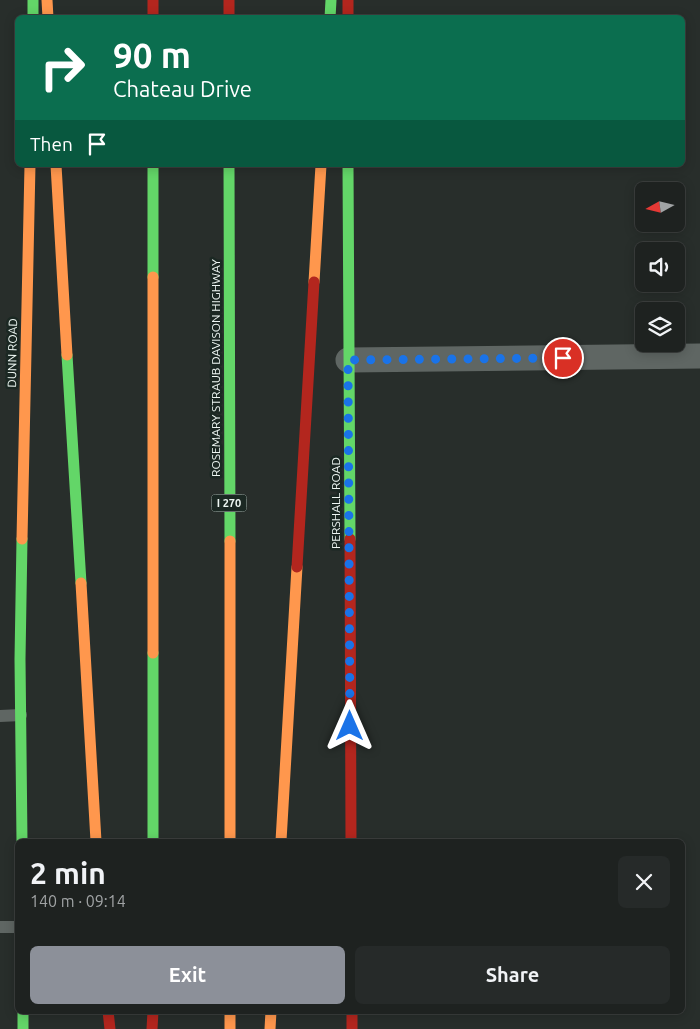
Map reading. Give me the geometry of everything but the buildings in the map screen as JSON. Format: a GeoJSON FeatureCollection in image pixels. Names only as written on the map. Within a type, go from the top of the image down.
{"type":"FeatureCollection","features":[{"type":"Feature","properties":{"kind":"main road"},"geometry":{"type":"LineString","coordinates":[[33,15],[34,0]]}},
{"type":"Feature","properties":{"kind":"main road"},"geometry":{"type":"LineString","coordinates":[[47,0],[48,15]]}},
{"type":"Feature","properties":{"kind":"main road"},"geometry":{"type":"LineString","coordinates":[[153,0],[153,15]]}},
{"type":"Feature","properties":{"kind":"main road"},"geometry":{"type":"LineString","coordinates":[[229,0],[229,15]]}},
{"type":"Feature","properties":{"kind":"main road"},"geometry":{"type":"LineString","coordinates":[[330,15],[331,0]]}},
{"type":"Feature","properties":{"kind":"main road"},"geometry":{"type":"LineString","coordinates":[[348,0],[348,15]]}},
{"type":"Feature","properties":{"kind":"main road","name":"DUNN ROAD"},"geometry":{"type":"LineString","coordinates":[[22,839],[20,649],[30,167]]}},
{"type":"Feature","properties":{"kind":"main road"},"geometry":{"type":"LineString","coordinates":[[56,167],[96,839]]}},
{"type":"Feature","properties":{"kind":"main road"},"geometry":{"type":"LineString","coordinates":[[153,167],[153,839]]}},
{"type":"Feature","properties":{"kind":"main road","name":"ROSEMARY STRAUB DAVISON HIGHWAY"},"geometry":{"type":"LineString","coordinates":[[229,167],[230,839]]}},
{"type":"Feature","properties":{"kind":"main road"},"geometry":{"type":"LineString","coordinates":[[281,839],[321,167]]}},
{"type":"Feature","properties":{"kind":"main road","name":"PERSHALL ROAD"},"geometry":{"type":"LineString","coordinates":[[348,167],[351,839]]}},
{"type":"Feature","properties":{"kind":"main road"},"geometry":{"type":"LineString","coordinates":[[23,1014],[24,1029]]}},
{"type":"Feature","properties":{"kind":"main road"},"geometry":{"type":"LineString","coordinates":[[108,1014],[110,1029]]}},
{"type":"Feature","properties":{"kind":"main road"},"geometry":{"type":"LineString","coordinates":[[152,1014],[152,1029]]}},
{"type":"Feature","properties":{"kind":"main road"},"geometry":{"type":"LineString","coordinates":[[230,1014],[230,1029]]}},
{"type":"Feature","properties":{"kind":"main road"},"geometry":{"type":"LineString","coordinates":[[270,1029],[271,1014]]}},
{"type":"Feature","properties":{"kind":"main road"},"geometry":{"type":"LineString","coordinates":[[352,1014],[352,1029]]}},
{"type":"Feature","properties":{"kind":"street"},"geometry":{"type":"LineString","coordinates":[[348,360],[700,356]]}},
{"type":"Feature","properties":{"kind":"lane"},"geometry":{"type":"LineString","coordinates":[[0,716],[20,715]]}},
{"type":"Feature","properties":{"kind":"lane"},"geometry":{"type":"LineString","coordinates":[[0,927],[15,927]]}},
{"type":"Feature","properties":{"kind":"traffic: fast"},"geometry":{"type":"LineString","coordinates":[[33,0],[33,15]]}},
{"type":"Feature","properties":{"kind":"traffic: fast"},"geometry":{"type":"LineString","coordinates":[[330,15],[331,0]]}},
{"type":"Feature","properties":{"kind":"traffic: fast"},"geometry":{"type":"LineString","coordinates":[[153,167],[153,277]]}},
{"type":"Feature","properties":{"kind":"traffic: fast"},"geometry":{"type":"LineString","coordinates":[[229,167],[230,541]]}},
{"type":"Feature","properties":{"kind":"traffic: fast"},"geometry":{"type":"LineString","coordinates":[[348,167],[350,539]]}},
{"type":"Feature","properties":{"kind":"traffic: fast"},"geometry":{"type":"LineString","coordinates":[[67,355],[81,583]]}},
{"type":"Feature","properties":{"kind":"traffic: fast"},"geometry":{"type":"LineString","coordinates":[[22,539],[20,659],[22,839]]}},
{"type":"Feature","properties":{"kind":"traffic: fast"},"geometry":{"type":"LineString","coordinates":[[153,653],[153,839]]}},
{"type":"Feature","properties":{"kind":"traffic: fast"},"geometry":{"type":"LineString","coordinates":[[23,1014],[23,1029]]}},
{"type":"Feature","properties":{"kind":"traffic: slow"},"geometry":{"type":"LineString","coordinates":[[47,0],[48,15]]}},
{"type":"Feature","properties":{"kind":"traffic: slow"},"geometry":{"type":"LineString","coordinates":[[22,539],[30,167]]}},
{"type":"Feature","properties":{"kind":"traffic: slow"},"geometry":{"type":"LineString","coordinates":[[56,167],[67,355]]}},
{"type":"Feature","properties":{"kind":"traffic: slow"},"geometry":{"type":"LineString","coordinates":[[314,282],[321,167]]}},
{"type":"Feature","properties":{"kind":"traffic: slow"},"geometry":{"type":"LineString","coordinates":[[153,277],[153,653]]}},
{"type":"Feature","properties":{"kind":"traffic: slow"},"geometry":{"type":"LineString","coordinates":[[230,541],[230,839]]}},
{"type":"Feature","properties":{"kind":"traffic: slow"},"geometry":{"type":"LineString","coordinates":[[281,839],[297,567]]}},
{"type":"Feature","properties":{"kind":"traffic: slow"},"geometry":{"type":"LineString","coordinates":[[81,583],[96,839]]}},
{"type":"Feature","properties":{"kind":"traffic: slow"},"geometry":{"type":"LineString","coordinates":[[230,1014],[230,1029]]}},
{"type":"Feature","properties":{"kind":"traffic: slow"},"geometry":{"type":"LineString","coordinates":[[270,1029],[271,1014]]}},
{"type":"Feature","properties":{"kind":"traffic: jam"},"geometry":{"type":"LineString","coordinates":[[153,0],[153,15]]}},
{"type":"Feature","properties":{"kind":"traffic: jam"},"geometry":{"type":"LineString","coordinates":[[229,0],[229,15]]}},
{"type":"Feature","properties":{"kind":"traffic: jam"},"geometry":{"type":"LineString","coordinates":[[348,0],[348,15]]}},
{"type":"Feature","properties":{"kind":"traffic: jam"},"geometry":{"type":"LineString","coordinates":[[297,567],[314,282]]}},
{"type":"Feature","properties":{"kind":"traffic: jam"},"geometry":{"type":"LineString","coordinates":[[350,539],[351,839]]}},
{"type":"Feature","properties":{"kind":"traffic: jam"},"geometry":{"type":"LineString","coordinates":[[108,1014],[110,1029]]}},
{"type":"Feature","properties":{"kind":"traffic: jam"},"geometry":{"type":"LineString","coordinates":[[152,1029],[153,1014]]}},
{"type":"Feature","properties":{"kind":"traffic: jam"},"geometry":{"type":"LineString","coordinates":[[352,1014],[352,1029]]}},
{"type":"Feature","properties":{"kind":"route"},"geometry":{"type":"LineString","coordinates":[[350,726],[348,360],[563,358]]}}]}
